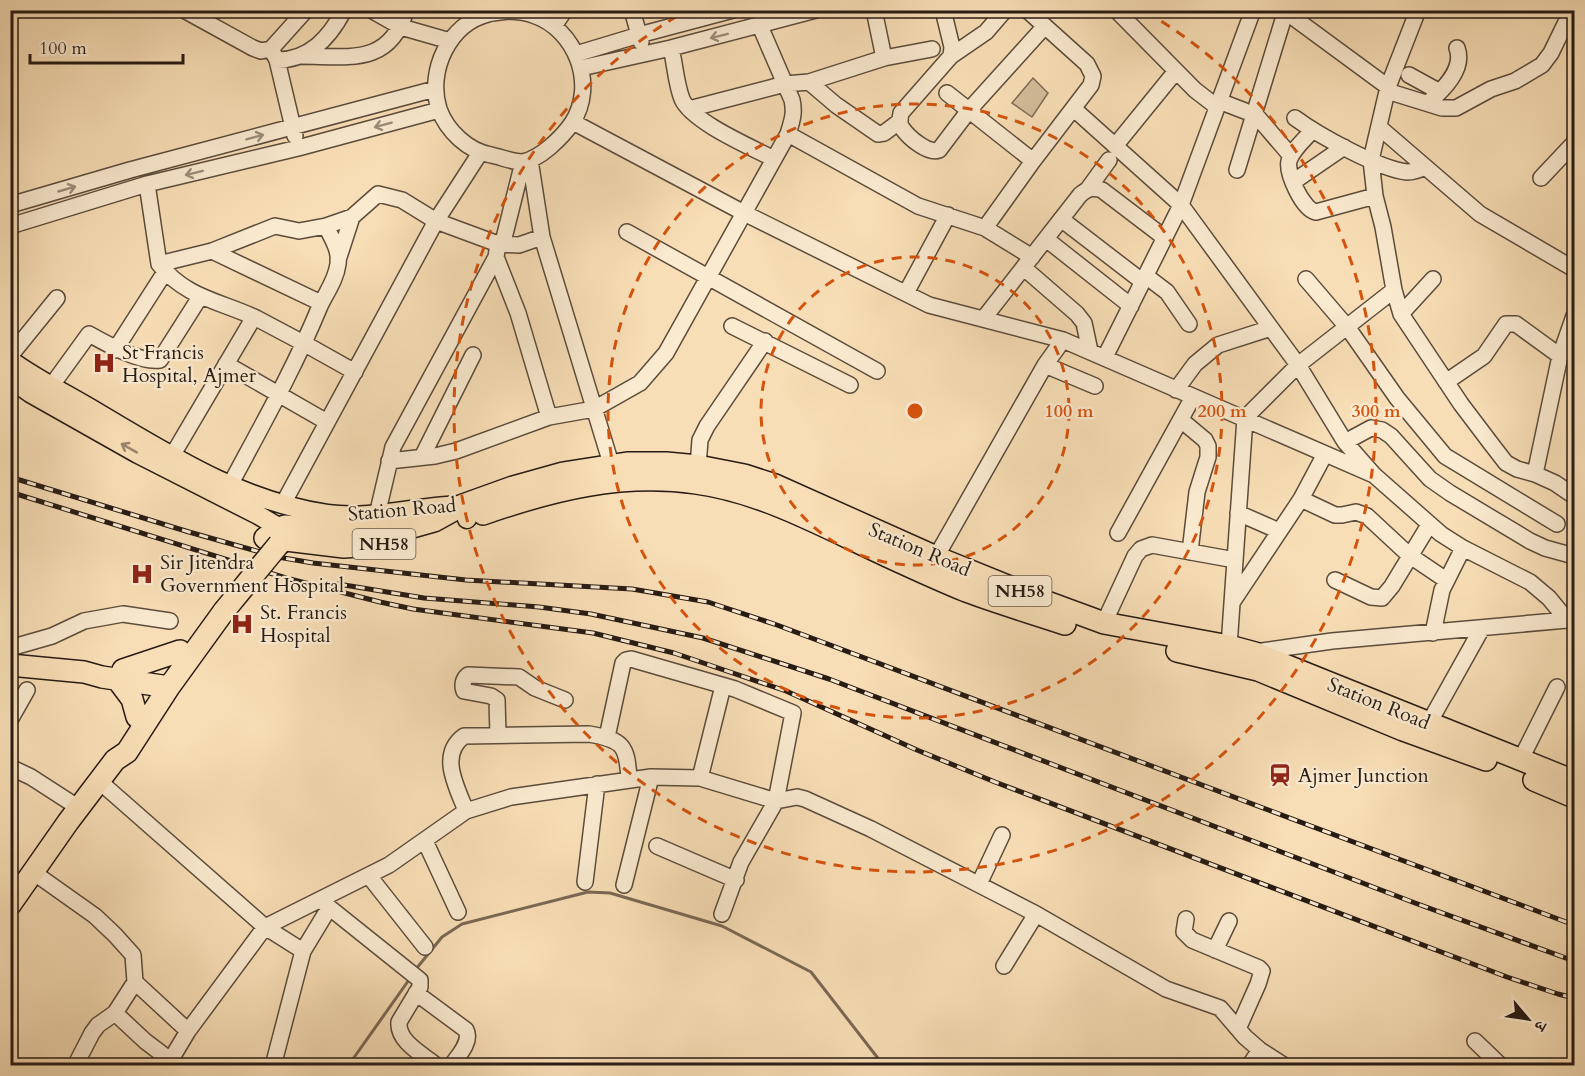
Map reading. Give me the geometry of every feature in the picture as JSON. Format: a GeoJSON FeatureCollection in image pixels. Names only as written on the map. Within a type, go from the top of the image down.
{"type":"FeatureCollection","features":[{"type":"Feature","properties":{"kind":"highway","name":"Station Road"},"geometry":{"type":"LineString","coordinates":[[545,486],[562,474],[627,463],[698,466],[744,475],[775,485],[936,557],[1047,602],[1104,623],[1229,646],[1252,653],[1521,759],[1575,784]]}},
{"type":"Feature","properties":{"kind":"highway"},"geometry":{"type":"LineString","coordinates":[[545,486],[628,471],[662,469],[695,471],[750,484],[783,495],[933,564],[1028,601],[1098,625],[1231,650],[1575,784]]}},
{"type":"Feature","properties":{"kind":"highway"},"geometry":{"type":"LineString","coordinates":[[545,486],[619,476],[675,475],[712,480],[739,488],[786,504],[884,547],[951,580],[1003,600],[1116,634],[1241,659],[1575,792]]}},
{"type":"Feature","properties":{"kind":"highway","name":"Station Road"},"geometry":{"type":"LineString","coordinates":[[281,538],[344,547],[375,546],[411,540],[440,531],[465,512],[545,486],[628,480],[672,480],[728,489],[788,511],[965,591],[1086,630],[1258,670],[1575,797]]}},
{"type":"Feature","properties":{"kind":"highway"},"geometry":{"type":"LineString","coordinates":[[14,893],[33,872],[115,760],[127,752],[180,651],[281,538]]}},
{"type":"Feature","properties":{"kind":"highway"},"geometry":{"type":"LineString","coordinates":[[115,760],[118,748],[137,717],[219,609]]}},
{"type":"Feature","properties":{"kind":"highway"},"geometry":{"type":"LineString","coordinates":[[10,665],[84,672],[102,677],[120,674],[180,651]]}},
{"type":"Feature","properties":{"kind":"highway"},"geometry":{"type":"LineString","coordinates":[[120,674],[166,680]]}},
{"type":"Feature","properties":{"kind":"highway"},"geometry":{"type":"LineString","coordinates":[[120,674],[132,699],[137,717]]}},
{"type":"Feature","properties":{"kind":"main road","name":"Station Road"},"geometry":{"type":"LineString","coordinates":[[12,365],[52,385],[172,456],[230,487],[266,500],[327,513],[377,515],[409,512],[434,506],[465,512]]}},
{"type":"Feature","properties":{"kind":"main road"},"geometry":{"type":"LineString","coordinates":[[12,365],[30,393],[281,538]]}},
{"type":"Feature","properties":{"kind":"street"},"geometry":{"type":"LineString","coordinates":[[184,10],[253,48],[289,60],[311,51],[325,40],[335,29],[345,10]]}},
{"type":"Feature","properties":{"kind":"street"},"geometry":{"type":"LineString","coordinates":[[274,55],[306,10]]}},
{"type":"Feature","properties":{"kind":"street"},"geometry":{"type":"LineString","coordinates":[[371,10],[401,27],[450,41]]}},
{"type":"Feature","properties":{"kind":"street"},"geometry":{"type":"LineString","coordinates":[[301,56],[374,54],[401,27],[406,10]]}},
{"type":"Feature","properties":{"kind":"street"},"geometry":{"type":"LineString","coordinates":[[554,26],[565,10]]}},
{"type":"Feature","properties":{"kind":"street"},"geometry":{"type":"LineString","coordinates":[[632,10],[644,53]]}},
{"type":"Feature","properties":{"kind":"street"},"geometry":{"type":"LineString","coordinates":[[579,61],[639,35],[733,10]]}},
{"type":"Feature","properties":{"kind":"street"},"geometry":{"type":"LineString","coordinates":[[579,61],[672,48],[816,10]]}},
{"type":"Feature","properties":{"kind":"street"},"geometry":{"type":"LineString","coordinates":[[874,10],[884,58]]}},
{"type":"Feature","properties":{"kind":"street"},"geometry":{"type":"LineString","coordinates":[[943,10],[952,47],[951,56]]}},
{"type":"Feature","properties":{"kind":"street"},"geometry":{"type":"LineString","coordinates":[[1005,10],[986,32],[951,56],[901,113],[902,128],[926,150],[934,152],[939,150],[970,109],[1045,26]]}},
{"type":"Feature","properties":{"kind":"street"},"geometry":{"type":"LineString","coordinates":[[986,228],[1091,85],[1093,76],[1087,64],[1027,10]]}},
{"type":"Feature","properties":{"kind":"street"},"geometry":{"type":"LineString","coordinates":[[1116,10],[1176,71],[1218,104],[1250,112],[1291,156]]}},
{"type":"Feature","properties":{"kind":"street"},"geometry":{"type":"LineString","coordinates":[[1105,357],[1181,205],[1253,10]]}},
{"type":"Feature","properties":{"kind":"street"},"geometry":{"type":"LineString","coordinates":[[1418,10],[1388,89],[1371,160],[1375,196],[1401,314],[1446,382],[1506,463],[1555,483],[1575,496]]}},
{"type":"Feature","properties":{"kind":"street"},"geometry":{"type":"LineString","coordinates":[[510,11],[533,15],[554,26],[567,39],[579,61],[582,96],[573,122],[551,146],[526,161],[480,153],[455,136],[439,110],[435,88],[438,63],[450,41],[460,29],[487,12],[510,11]]}},
{"type":"Feature","properties":{"kind":"street"},"geometry":{"type":"LineString","coordinates":[[1237,171],[1250,112],[1286,12],[1388,89],[1442,108],[1456,108],[1491,88],[1515,81],[1531,73],[1548,59],[1570,18]]}},
{"type":"Feature","properties":{"kind":"street"},"geometry":{"type":"LineString","coordinates":[[389,461],[456,451],[549,417],[594,409],[640,382],[652,371],[666,353],[788,134],[794,111],[792,100],[760,26]]}},
{"type":"Feature","properties":{"kind":"street"},"geometry":{"type":"LineString","coordinates":[[672,48],[682,98],[689,109],[706,123],[774,159]]}},
{"type":"Feature","properties":{"kind":"street"},"geometry":{"type":"LineString","coordinates":[[1428,103],[1440,92],[1457,68],[1460,57],[1457,48]]}},
{"type":"Feature","properties":{"kind":"street"},"geometry":{"type":"LineString","coordinates":[[689,109],[785,84],[809,82],[884,58],[932,49]]}},
{"type":"Feature","properties":{"kind":"street"},"geometry":{"type":"LineString","coordinates":[[274,55],[298,148]]}},
{"type":"Feature","properties":{"kind":"street"},"geometry":{"type":"LineString","coordinates":[[1115,146],[1176,71]]}},
{"type":"Feature","properties":{"kind":"street"},"geometry":{"type":"LineString","coordinates":[[1409,75],[1440,92]]}},
{"type":"Feature","properties":{"kind":"street"},"geometry":{"type":"LineString","coordinates":[[809,82],[836,105],[878,134],[884,133],[900,121]]}},
{"type":"Feature","properties":{"kind":"street"},"geometry":{"type":"LineString","coordinates":[[10,205],[130,170],[435,88]]}},
{"type":"Feature","properties":{"kind":"street"},"geometry":{"type":"LineString","coordinates":[[947,93],[1033,161]]}},
{"type":"Feature","properties":{"kind":"street"},"geometry":{"type":"LineString","coordinates":[[1074,109],[1181,205],[1298,365],[1345,442],[1374,475],[1429,525],[1464,548],[1530,582],[1549,598],[1571,622]]}},
{"type":"Feature","properties":{"kind":"street"},"geometry":{"type":"LineString","coordinates":[[10,226],[147,184],[298,148],[439,110]]}},
{"type":"Feature","properties":{"kind":"street"},"geometry":{"type":"LineString","coordinates":[[1295,118],[1312,131],[1371,160],[1407,172],[1425,167]]}},
{"type":"Feature","properties":{"kind":"street"},"geometry":{"type":"LineString","coordinates":[[573,122],[744,213],[929,305],[1063,340],[1374,475]]}},
{"type":"Feature","properties":{"kind":"street"},"geometry":{"type":"LineString","coordinates":[[1379,127],[1480,214],[1575,269]]}},
{"type":"Feature","properties":{"kind":"street"},"geometry":{"type":"LineString","coordinates":[[1312,131],[1291,156],[1288,169],[1307,208],[1312,211],[1375,196]]}},
{"type":"Feature","properties":{"kind":"street"},"geometry":{"type":"LineString","coordinates":[[788,134],[918,206],[986,228],[1028,262],[1084,323],[1090,351]]}},
{"type":"Feature","properties":{"kind":"street"},"geometry":{"type":"LineString","coordinates":[[1541,178],[1575,143]]}},
{"type":"Feature","properties":{"kind":"street"},"geometry":{"type":"LineString","coordinates":[[1293,183],[1344,147]]}},
{"type":"Feature","properties":{"kind":"street"},"geometry":{"type":"LineString","coordinates":[[283,504],[436,221],[480,153]]}},
{"type":"Feature","properties":{"kind":"street"},"geometry":{"type":"LineString","coordinates":[[984,318],[1061,219],[1088,189],[1108,160]]}},
{"type":"Feature","properties":{"kind":"street"},"geometry":{"type":"LineString","coordinates":[[526,161],[542,237],[609,457]]}},
{"type":"Feature","properties":{"kind":"street"},"geometry":{"type":"LineString","coordinates":[[377,515],[393,447],[504,238],[526,161]]}},
{"type":"Feature","properties":{"kind":"street"},"geometry":{"type":"LineString","coordinates":[[115,350],[162,268],[147,184]]}},
{"type":"Feature","properties":{"kind":"street"},"geometry":{"type":"LineString","coordinates":[[1088,189],[1094,187],[1102,190],[1165,238]]}},
{"type":"Feature","properties":{"kind":"street"},"geometry":{"type":"LineString","coordinates":[[162,268],[275,226],[299,231],[326,226],[352,217],[378,194],[402,200],[436,221],[497,250],[542,237]]}},
{"type":"Feature","properties":{"kind":"street"},"geometry":{"type":"LineString","coordinates":[[906,294],[948,215]]}},
{"type":"Feature","properties":{"kind":"street"},"geometry":{"type":"LineString","coordinates":[[230,487],[305,344],[321,303],[330,287],[352,217]]}},
{"type":"Feature","properties":{"kind":"street"},"geometry":{"type":"LineString","coordinates":[[1061,219],[1144,279],[1167,292],[1175,300],[1190,324]]}},
{"type":"Feature","properties":{"kind":"street"},"geometry":{"type":"LineString","coordinates":[[326,226],[338,252],[338,262]]}},
{"type":"Feature","properties":{"kind":"street"},"geometry":{"type":"LineString","coordinates":[[627,232],[877,371]]}},
{"type":"Feature","properties":{"kind":"street"},"geometry":{"type":"LineString","coordinates":[[1046,239],[1131,306]]}},
{"type":"Feature","properties":{"kind":"street"},"geometry":{"type":"LineString","coordinates":[[497,250],[549,417]]}},
{"type":"Feature","properties":{"kind":"street"},"geometry":{"type":"LineString","coordinates":[[212,251],[321,303]]}},
{"type":"Feature","properties":{"kind":"street"},"geometry":{"type":"LineString","coordinates":[[162,268],[200,297],[254,317],[355,372]]}},
{"type":"Feature","properties":{"kind":"street"},"geometry":{"type":"LineString","coordinates":[[1306,279],[1348,327],[1397,398],[1445,456],[1557,524]]}},
{"type":"Feature","properties":{"kind":"street"},"geometry":{"type":"LineString","coordinates":[[1401,314],[1433,279]]}},
{"type":"Feature","properties":{"kind":"street"},"geometry":{"type":"LineString","coordinates":[[1229,646],[1245,418],[1298,365],[1394,290]]}},
{"type":"Feature","properties":{"kind":"street"},"geometry":{"type":"LineString","coordinates":[[12,365],[57,297]]}},
{"type":"Feature","properties":{"kind":"street"},"geometry":{"type":"LineString","coordinates":[[52,385],[89,334],[115,350],[160,360],[200,297]]}},
{"type":"Feature","properties":{"kind":"street"},"geometry":{"type":"LineString","coordinates":[[1535,474],[1560,356],[1575,316]]}},
{"type":"Feature","properties":{"kind":"street"},"geometry":{"type":"LineString","coordinates":[[172,456],[254,317]]}},
{"type":"Feature","properties":{"kind":"street"},"geometry":{"type":"LineString","coordinates":[[1446,382],[1484,356],[1506,324],[1510,323],[1516,324],[1560,356]]}},
{"type":"Feature","properties":{"kind":"street"},"geometry":{"type":"LineString","coordinates":[[732,326],[850,385]]}},
{"type":"Feature","properties":{"kind":"street"},"geometry":{"type":"LineString","coordinates":[[1176,390],[1195,364],[1218,345],[1271,328]]}},
{"type":"Feature","properties":{"kind":"street"},"geometry":{"type":"LineString","coordinates":[[936,557],[1045,365],[1063,340]]}},
{"type":"Feature","properties":{"kind":"street"},"geometry":{"type":"LineString","coordinates":[[698,466],[700,440],[707,426],[765,341]]}},
{"type":"Feature","properties":{"kind":"street"},"geometry":{"type":"LineString","coordinates":[[422,457],[473,355]]}},
{"type":"Feature","properties":{"kind":"street"},"geometry":{"type":"LineString","coordinates":[[226,364],[327,422]]}},
{"type":"Feature","properties":{"kind":"street"},"geometry":{"type":"LineString","coordinates":[[1045,365],[1095,386]]}},
{"type":"Feature","properties":{"kind":"street"},"geometry":{"type":"LineString","coordinates":[[1118,533],[1193,398]]}},
{"type":"Feature","properties":{"kind":"street"},"geometry":{"type":"LineString","coordinates":[[1181,420],[1205,440],[1208,446],[1208,457],[1197,492],[1190,552]]}},
{"type":"Feature","properties":{"kind":"street"},"geometry":{"type":"LineString","coordinates":[[1345,442],[1371,428],[1382,430],[1391,436],[1430,479],[1450,493],[1530,541],[1545,548],[1575,556]]}},
{"type":"Feature","properties":{"kind":"street"},"geometry":{"type":"LineString","coordinates":[[1232,603],[1301,499],[1326,454]]}},
{"type":"Feature","properties":{"kind":"street"},"geometry":{"type":"LineString","coordinates":[[1301,499],[1335,515],[1363,513],[1409,555],[1446,580]]}},
{"type":"Feature","properties":{"kind":"street"},"geometry":{"type":"LineString","coordinates":[[1238,513],[1279,531]]}},
{"type":"Feature","properties":{"kind":"street"},"geometry":{"type":"LineString","coordinates":[[1335,580],[1371,597],[1382,598],[1392,586],[1429,525]]}},
{"type":"Feature","properties":{"kind":"street"},"geometry":{"type":"LineString","coordinates":[[1104,623],[1141,549],[1152,545],[1234,560]]}},
{"type":"Feature","properties":{"kind":"street"},"geometry":{"type":"LineString","coordinates":[[1433,633],[1446,580],[1464,548]]}},
{"type":"Feature","properties":{"kind":"street"},"geometry":{"type":"LineString","coordinates":[[10,648],[52,636],[84,621],[113,615],[123,614],[170,621]]}},
{"type":"Feature","properties":{"kind":"street"},"geometry":{"type":"LineString","coordinates":[[1252,653],[1332,641],[1571,622]]}},
{"type":"Feature","properties":{"kind":"street"},"geometry":{"type":"LineString","coordinates":[[1429,723],[1482,628]]}},
{"type":"Feature","properties":{"kind":"street"},"geometry":{"type":"LineString","coordinates":[[607,737],[623,663],[631,659],[723,686],[793,713],[776,801],[741,862],[722,914]]}},
{"type":"Feature","properties":{"kind":"street"},"geometry":{"type":"LineString","coordinates":[[498,735],[497,700],[491,696],[464,691],[462,686],[468,675],[519,677],[536,688],[565,700]]}},
{"type":"Feature","properties":{"kind":"street"},"geometry":{"type":"LineString","coordinates":[[700,778],[723,686]]}},
{"type":"Feature","properties":{"kind":"street"},"geometry":{"type":"LineString","coordinates":[[1521,759],[1557,687]]}},
{"type":"Feature","properties":{"kind":"street"},"geometry":{"type":"LineString","coordinates":[[10,720],[27,690]]}},
{"type":"Feature","properties":{"kind":"street"},"geometry":{"type":"LineString","coordinates":[[466,811],[451,771],[452,750],[457,741],[464,736],[589,734],[607,737],[619,743],[625,751],[628,758],[629,779]]}},
{"type":"Feature","properties":{"kind":"street"},"geometry":{"type":"LineString","coordinates":[[10,767],[31,777],[73,815]]}},
{"type":"Feature","properties":{"kind":"street"},"geometry":{"type":"LineString","coordinates":[[624,885],[651,777]]}},
{"type":"Feature","properties":{"kind":"street"},"geometry":{"type":"LineString","coordinates":[[115,1014],[168,1063],[188,1031],[265,927],[325,904],[389,865],[466,811],[511,797],[629,779],[700,778],[776,801],[797,797],[806,799],[871,829],[1036,914],[1166,988],[1220,1008],[1260,1050],[1285,1065]]}},
{"type":"Feature","properties":{"kind":"street"},"geometry":{"type":"LineString","coordinates":[[99,782],[265,927],[303,951]]}},
{"type":"Feature","properties":{"kind":"street"},"geometry":{"type":"LineString","coordinates":[[585,882],[597,784]]}},
{"type":"Feature","properties":{"kind":"street"},"geometry":{"type":"LineString","coordinates":[[978,884],[1002,836]]}},
{"type":"Feature","properties":{"kind":"street"},"geometry":{"type":"LineString","coordinates":[[425,841],[458,912]]}},
{"type":"Feature","properties":{"kind":"street"},"geometry":{"type":"LineString","coordinates":[[657,846],[736,880]]}},
{"type":"Feature","properties":{"kind":"street"},"geometry":{"type":"LineString","coordinates":[[33,872],[95,916],[133,955],[135,981],[115,1014],[98,1025],[92,1032],[75,1065]]}},
{"type":"Feature","properties":{"kind":"street"},"geometry":{"type":"LineString","coordinates":[[369,876],[425,947]]}},
{"type":"Feature","properties":{"kind":"street"},"geometry":{"type":"LineString","coordinates":[[273,1065],[303,951],[325,904]]}},
{"type":"Feature","properties":{"kind":"street"},"geometry":{"type":"LineString","coordinates":[[325,904],[407,970],[418,987],[466,1030],[468,1034],[465,1046],[451,1065]]}},
{"type":"Feature","properties":{"kind":"street"},"geometry":{"type":"LineString","coordinates":[[1004,966],[1036,914]]}},
{"type":"Feature","properties":{"kind":"street"},"geometry":{"type":"LineString","coordinates":[[1186,918],[1184,932],[1187,936],[1262,971],[1238,1029]]}},
{"type":"Feature","properties":{"kind":"street"},"geometry":{"type":"LineString","coordinates":[[1215,950],[1229,921]]}},
{"type":"Feature","properties":{"kind":"street"},"geometry":{"type":"LineString","coordinates":[[135,981],[188,1031]]}},
{"type":"Feature","properties":{"kind":"street"},"geometry":{"type":"LineString","coordinates":[[418,987],[399,1022],[400,1034],[437,1065]]}},
{"type":"Feature","properties":{"kind":"street"},"geometry":{"type":"LineString","coordinates":[[1475,1041],[1501,1065]]}},
{"type":"Feature","properties":{"kind":"street"},"geometry":{"type":"LineString","coordinates":[[1249,1065],[1260,1050]]}},
{"type":"Feature","properties":{"kind":"shaded area"},"geometry":{"type":"Polygon","coordinates":[[[1033,78],[1048,93],[1032,117],[1012,103],[1033,78]]]}},
{"type":"Feature","properties":{"kind":"waterway"},"geometry":{"type":"LineString","coordinates":[[416,969],[442,937],[462,924],[588,892],[610,893],[722,926],[811,972],[884,1066]]}},
{"type":"Feature","properties":{"kind":"waterway"},"geometry":{"type":"LineString","coordinates":[[348,1066],[411,977]]}},
{"type":"Feature","properties":{"kind":"railway"},"geometry":{"type":"LineString","coordinates":[[10,477],[278,557],[466,580],[632,589],[708,602],[777,625],[1574,925]]}},
{"type":"Feature","properties":{"kind":"railway"},"geometry":{"type":"LineString","coordinates":[[10,492],[286,578],[380,602],[413,609],[593,633],[674,653],[786,691],[995,782],[1507,977],[1574,998]]}},
{"type":"Feature","properties":{"kind":"railway"},"geometry":{"type":"LineString","coordinates":[[338,584],[424,598],[539,607],[591,614],[703,638],[829,679],[1415,903],[1574,961]]}},
{"type":"Feature","properties":{"kind":"place","name":"St Francis Hospital, Ajmer"},"geometry":{"type":"Point","coordinates":[104,363]}},
{"type":"Feature","properties":{"kind":"place","name":"Sir Jitendra Government Hospital"},"geometry":{"type":"Point","coordinates":[142,574]}},
{"type":"Feature","properties":{"kind":"place","name":"St. Francis Hospital"},"geometry":{"type":"Point","coordinates":[242,624]}},
{"type":"Feature","properties":{"kind":"place","name":"Ajmer Junction"},"geometry":{"type":"Point","coordinates":[1280,775]}}]}
